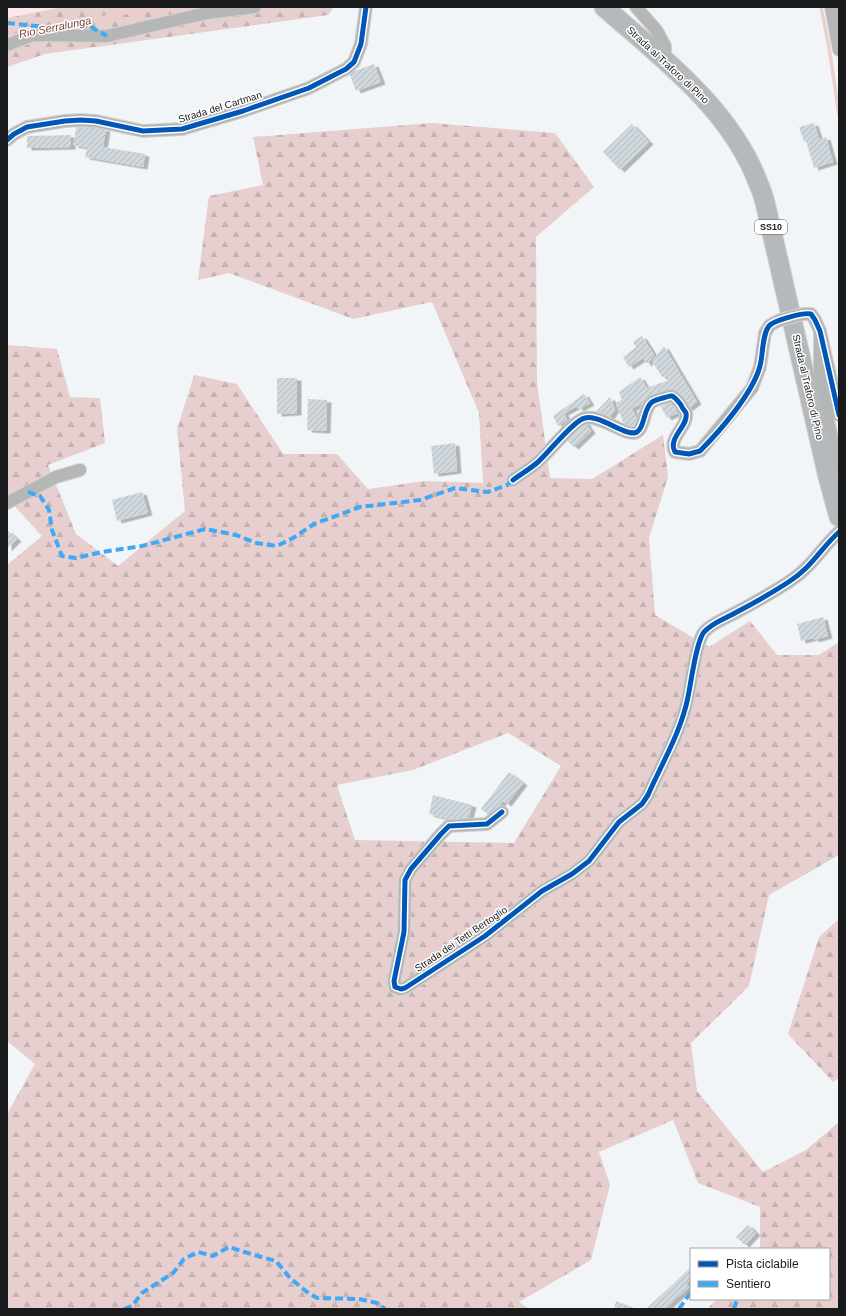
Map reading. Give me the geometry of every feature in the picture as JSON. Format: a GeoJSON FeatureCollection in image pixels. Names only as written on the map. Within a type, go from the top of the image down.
{"type":"FeatureCollection","features":[{"type":"Feature","properties":{"kind":"main road","name":"Strada al Traforo di Pino"},"geometry":{"type":"LineString","coordinates":[[604,7],[692,86],[713,108],[731,132],[748,160],[759,184],[769,219],[828,477],[837,510]]}},
{"type":"Feature","properties":{"kind":"street"},"geometry":{"type":"LineString","coordinates":[[7,44],[33,35],[107,36],[207,13],[255,7]]}},
{"type":"Feature","properties":{"kind":"street","name":"Strada del Cartman"},"geometry":{"type":"LineString","coordinates":[[7,140],[14,134],[27,127],[65,121],[96,121],[143,131],[182,129],[308,88],[346,69],[354,62],[361,44],[366,7]]}},
{"type":"Feature","properties":{"kind":"street"},"geometry":{"type":"LineString","coordinates":[[636,7],[657,31],[666,46],[665,61]]}},
{"type":"Feature","properties":{"kind":"street"},"geometry":{"type":"LineString","coordinates":[[831,7],[839,50]]}},
{"type":"Feature","properties":{"kind":"street"},"geometry":{"type":"LineString","coordinates":[[513,480],[537,463],[566,432],[580,420],[585,418],[596,419],[627,432],[636,432],[639,430],[644,415],[652,403],[670,396],[676,398],[686,413],[680,430],[673,442],[675,452],[689,454],[700,451],[752,388],[760,367],[765,333],[770,325],[780,320],[804,314],[811,314],[820,331],[839,415]]}},
{"type":"Feature","properties":{"kind":"street"},"geometry":{"type":"LineString","coordinates":[[820,331],[820,384],[838,466],[828,477]]}},
{"type":"Feature","properties":{"kind":"street"},"geometry":{"type":"LineString","coordinates":[[7,503],[56,477],[80,470]]}},
{"type":"Feature","properties":{"kind":"street","name":"Strada dei Tetti Bertoglio"},"geometry":{"type":"LineString","coordinates":[[502,812],[488,824],[449,826],[440,834],[411,869],[405,880],[405,923],[394,981],[395,987],[400,989],[405,988],[485,936],[542,891],[572,874],[589,861],[619,822],[642,804],[648,795],[682,722],[699,642],[703,633],[715,623],[792,580],[811,564],[833,537],[839,532]]}},
{"type":"Feature","properties":{"kind":"green space"},"geometry":{"type":"Polygon","coordinates":[[[7,7],[334,7],[328,15],[45,54],[7,67],[7,7]]]}},
{"type":"Feature","properties":{"kind":"green space"},"geometry":{"type":"Polygon","coordinates":[[[432,123],[555,133],[594,187],[536,237],[537,382],[550,478],[592,479],[663,435],[668,477],[649,538],[655,615],[709,647],[750,621],[777,655],[819,655],[839,642],[839,855],[769,895],[749,986],[691,1043],[697,1091],[763,1172],[806,1150],[839,1122],[839,1309],[707,1309],[716,1300],[830,1300],[830,1248],[760,1248],[760,1207],[698,1183],[673,1120],[599,1152],[610,1185],[591,1260],[519,1302],[529,1309],[7,1309],[7,1114],[35,1064],[7,1041],[7,565],[42,536],[7,498],[7,345],[57,349],[70,397],[100,398],[105,443],[48,465],[76,534],[118,566],[185,511],[177,429],[194,375],[237,384],[283,454],[337,454],[368,489],[424,481],[483,483],[479,413],[432,302],[353,319],[229,273],[198,280],[209,196],[263,185],[253,137],[432,123]],[[508,733],[413,770],[337,785],[355,840],[514,843],[561,766],[508,733]]]}},
{"type":"Feature","properties":{"kind":"green space"},"geometry":{"type":"Polygon","coordinates":[[[839,919],[839,1078],[833,1082],[788,1034],[819,937],[839,919]]]}},
{"type":"Feature","properties":{"kind":"shaded area"},"geometry":{"type":"Polygon","coordinates":[[[7,7],[63,7],[7,18],[7,7]]]}},
{"type":"Feature","properties":{"kind":"building"},"geometry":{"type":"Polygon","coordinates":[[[374,64],[381,82],[356,91],[349,73],[374,64]]]}},
{"type":"Feature","properties":{"kind":"building"},"geometry":{"type":"Polygon","coordinates":[[[814,123],[819,139],[826,137],[833,162],[814,168],[806,141],[804,142],[799,127],[814,123]]]}},
{"type":"Feature","properties":{"kind":"building"},"geometry":{"type":"Polygon","coordinates":[[[77,124],[106,129],[103,147],[145,154],[143,167],[85,157],[87,148],[73,145],[77,124]]]}},
{"type":"Feature","properties":{"kind":"building"},"geometry":{"type":"Polygon","coordinates":[[[632,124],[649,142],[620,170],[603,152],[632,124]]]}},
{"type":"Feature","properties":{"kind":"building"},"geometry":{"type":"Polygon","coordinates":[[[71,135],[71,147],[27,148],[27,136],[71,135]]]}},
{"type":"Feature","properties":{"kind":"building"},"geometry":{"type":"Polygon","coordinates":[[[642,336],[654,355],[647,364],[643,358],[629,367],[623,357],[636,347],[633,342],[642,336]]]}},
{"type":"Feature","properties":{"kind":"building"},"geometry":{"type":"Polygon","coordinates":[[[664,346],[697,402],[686,410],[674,391],[632,408],[639,424],[626,430],[616,403],[622,400],[619,392],[640,377],[647,388],[669,380],[667,376],[662,377],[652,361],[664,346]]]}},
{"type":"Feature","properties":{"kind":"building"},"geometry":{"type":"Polygon","coordinates":[[[277,378],[297,378],[297,413],[277,414],[277,378]]]}},
{"type":"Feature","properties":{"kind":"building"},"geometry":{"type":"Polygon","coordinates":[[[584,394],[590,403],[579,409],[577,406],[564,413],[567,420],[558,426],[553,416],[584,394]]]}},
{"type":"Feature","properties":{"kind":"building"},"geometry":{"type":"Polygon","coordinates":[[[610,397],[615,409],[608,420],[594,414],[610,397]]]}},
{"type":"Feature","properties":{"kind":"building"},"geometry":{"type":"Polygon","coordinates":[[[308,399],[327,400],[326,431],[307,430],[308,399]]]}},
{"type":"Feature","properties":{"kind":"building"},"geometry":{"type":"Polygon","coordinates":[[[671,401],[677,413],[667,418],[661,407],[671,401]]]}},
{"type":"Feature","properties":{"kind":"building"},"geometry":{"type":"Polygon","coordinates":[[[584,420],[591,431],[574,447],[564,438],[584,420]]]}},
{"type":"Feature","properties":{"kind":"building"},"geometry":{"type":"Polygon","coordinates":[[[455,443],[457,471],[434,474],[431,446],[455,443]]]}},
{"type":"Feature","properties":{"kind":"building"},"geometry":{"type":"Polygon","coordinates":[[[142,492],[148,513],[117,521],[112,500],[142,492]]]}},
{"type":"Feature","properties":{"kind":"building"},"geometry":{"type":"Polygon","coordinates":[[[7,530],[17,539],[7,549],[7,530]]]}},
{"type":"Feature","properties":{"kind":"building"},"geometry":{"type":"Polygon","coordinates":[[[823,617],[828,636],[814,640],[814,638],[801,641],[797,624],[823,617]]]}},
{"type":"Feature","properties":{"kind":"building"},"geometry":{"type":"Polygon","coordinates":[[[509,772],[523,783],[507,804],[503,801],[490,816],[481,809],[509,772]]]}},
{"type":"Feature","properties":{"kind":"building"},"geometry":{"type":"Polygon","coordinates":[[[433,795],[472,805],[467,824],[429,814],[433,795]]]}},
{"type":"Feature","properties":{"kind":"building"},"geometry":{"type":"Polygon","coordinates":[[[748,1225],[756,1233],[745,1245],[736,1237],[748,1225]]]}},
{"type":"Feature","properties":{"kind":"building"},"geometry":{"type":"Polygon","coordinates":[[[690,1268],[690,1280],[686,1283],[689,1287],[665,1309],[646,1309],[690,1268]]]}},
{"type":"Feature","properties":{"kind":"building"},"geometry":{"type":"Polygon","coordinates":[[[616,1301],[637,1309],[614,1309],[616,1301]]]}},
{"type":"Feature","properties":{"kind":"waterway","name":"Rio Serralunga"},"geometry":{"type":"LineString","coordinates":[[43,30],[134,11],[175,7]]}},
{"type":"Feature","properties":{"kind":"waterway"},"geometry":{"type":"LineString","coordinates":[[821,7],[829,47],[839,115]]}},
{"type":"Feature","properties":{"kind":"waterway","name":"Rio Serralunga"},"geometry":{"type":"LineString","coordinates":[[7,37],[20,34]]}},
{"type":"Feature","properties":{"kind":"marked path"},"geometry":{"type":"LineString","coordinates":[[7,23],[55,28],[89,26],[107,36]]}},
{"type":"Feature","properties":{"kind":"marked path"},"geometry":{"type":"LineString","coordinates":[[28,492],[40,496],[49,510],[52,530],[62,556],[76,558],[102,552],[142,546],[205,529],[236,535],[256,543],[277,546],[293,538],[314,524],[360,507],[420,500],[455,488],[488,492],[507,485],[513,480]]}},
{"type":"Feature","properties":{"kind":"marked path"},"geometry":{"type":"LineString","coordinates":[[124,1309],[132,1306],[142,1293],[173,1273],[184,1259],[198,1252],[213,1256],[229,1247],[276,1261],[290,1278],[317,1298],[359,1299],[377,1303],[385,1309]]}},
{"type":"Feature","properties":{"kind":"marked path"},"geometry":{"type":"LineString","coordinates":[[679,1309],[690,1293]]}},
{"type":"Feature","properties":{"kind":"marked path"},"geometry":{"type":"LineString","coordinates":[[734,1309],[737,1300]]}},
{"type":"Feature","properties":{"kind":"cycle path"},"geometry":{"type":"LineString","coordinates":[[7,140],[14,134],[27,127],[65,121],[96,121],[143,131],[182,129],[243,111],[309,88],[346,69],[354,62],[361,44],[366,7]]}},
{"type":"Feature","properties":{"kind":"cycle path"},"geometry":{"type":"LineString","coordinates":[[513,480],[538,462],[568,430],[580,420],[585,418],[598,419],[627,432],[637,432],[640,430],[649,405],[654,401],[670,396],[677,400],[686,413],[684,423],[674,442],[673,447],[675,452],[689,454],[700,451],[735,411],[756,377],[761,362],[764,338],[767,328],[773,323],[797,315],[811,314],[820,331],[839,415]]}},
{"type":"Feature","properties":{"kind":"cycle path"},"geometry":{"type":"LineString","coordinates":[[502,812],[487,824],[449,826],[411,869],[405,880],[404,932],[394,981],[395,987],[401,989],[405,988],[485,936],[542,891],[572,874],[589,861],[619,822],[642,804],[648,795],[681,723],[688,697],[696,653],[704,632],[714,624],[763,598],[798,576],[839,532]]}}]}
